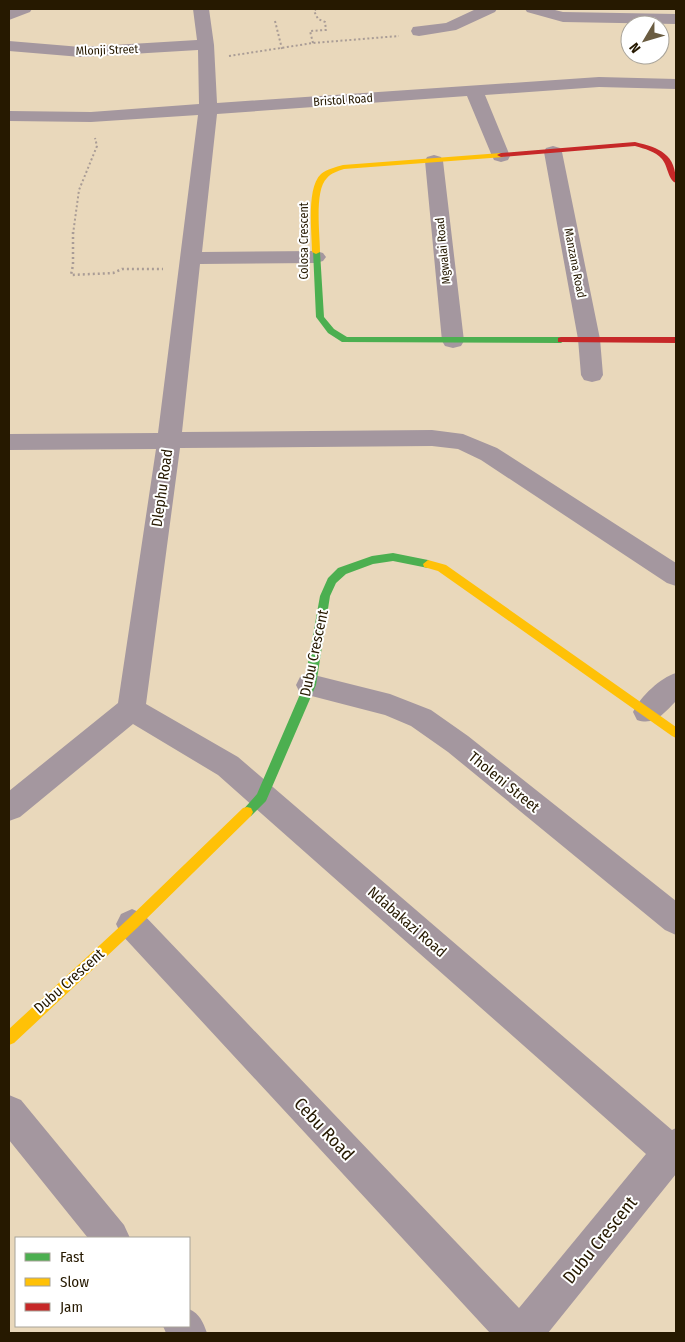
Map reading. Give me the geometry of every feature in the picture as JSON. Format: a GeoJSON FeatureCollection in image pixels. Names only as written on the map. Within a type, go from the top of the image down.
{"type":"FeatureCollection","features":[{"type":"Feature","properties":{"kind":"street"},"geometry":{"type":"LineString","coordinates":[[9,15],[24,9]]}},
{"type":"Feature","properties":{"kind":"street","name":"Dlephu Road"},"geometry":{"type":"LineString","coordinates":[[131,709],[168,442],[208,110],[206,51],[200,9]]}},
{"type":"Feature","properties":{"kind":"street"},"geometry":{"type":"LineString","coordinates":[[419,31],[450,27],[489,9]]}},
{"type":"Feature","properties":{"kind":"street"},"geometry":{"type":"LineString","coordinates":[[533,9],[563,17],[676,19]]}},
{"type":"Feature","properties":{"kind":"street","name":"Mlonji Street"},"geometry":{"type":"LineString","coordinates":[[9,46],[81,52],[206,51]]}},
{"type":"Feature","properties":{"kind":"street","name":"Bristol Road"},"geometry":{"type":"LineString","coordinates":[[9,116],[91,117],[599,82],[676,84]]}},
{"type":"Feature","properties":{"kind":"street"},"geometry":{"type":"LineString","coordinates":[[474,91],[501,156]]}},
{"type":"Feature","properties":{"kind":"street","name":"Colosa Crescent"},"geometry":{"type":"LineString","coordinates":[[676,181],[669,158],[657,149],[636,144],[343,167],[326,173],[318,184],[316,256],[319,316],[330,332],[345,340],[676,340]]}},
{"type":"Feature","properties":{"kind":"street","name":"Manzana Road"},"geometry":{"type":"LineString","coordinates":[[553,152],[589,339],[592,375]]}},
{"type":"Feature","properties":{"kind":"street","name":"Mgwalai Road"},"geometry":{"type":"LineString","coordinates":[[434,161],[453,341]]}},
{"type":"Feature","properties":{"kind":"street"},"geometry":{"type":"LineString","coordinates":[[189,263],[316,256]]}},
{"type":"Feature","properties":{"kind":"street"},"geometry":{"type":"LineString","coordinates":[[9,442],[168,442],[432,438],[463,442],[490,454],[676,576]]}},
{"type":"Feature","properties":{"kind":"street","name":"Dubu Crescent"},"geometry":{"type":"LineString","coordinates":[[9,1038],[132,924],[262,797],[310,685],[325,596],[332,581],[342,571],[372,560],[393,557],[442,568],[676,733]]}},
{"type":"Feature","properties":{"kind":"street"},"geometry":{"type":"LineString","coordinates":[[647,712],[676,684]]}},
{"type":"Feature","properties":{"kind":"street","name":"Tholeni Street"},"geometry":{"type":"LineString","coordinates":[[310,685],[390,705],[421,718],[458,744],[676,920]]}},
{"type":"Feature","properties":{"kind":"street"},"geometry":{"type":"LineString","coordinates":[[9,808],[131,709]]}},
{"type":"Feature","properties":{"kind":"street","name":"Ndabakazi Road"},"geometry":{"type":"LineString","coordinates":[[131,709],[228,766],[674,1149]]}},
{"type":"Feature","properties":{"kind":"street","name":"Cebu Road"},"geometry":{"type":"LineString","coordinates":[[132,924],[516,1333]]}},
{"type":"Feature","properties":{"kind":"street"},"geometry":{"type":"LineString","coordinates":[[9,1112],[110,1237]]}},
{"type":"Feature","properties":{"kind":"street","name":"Dubu Crescent"},"geometry":{"type":"LineString","coordinates":[[523,1333],[674,1149]]}},
{"type":"Feature","properties":{"kind":"path"},"geometry":{"type":"LineString","coordinates":[[313,44],[310,31],[326,30],[325,22],[318,18],[314,10],[316,9]]}},
{"type":"Feature","properties":{"kind":"path"},"geometry":{"type":"LineString","coordinates":[[275,20],[282,49]]}},
{"type":"Feature","properties":{"kind":"path"},"geometry":{"type":"LineString","coordinates":[[206,51],[282,49],[313,44],[405,36],[419,31]]}},
{"type":"Feature","properties":{"kind":"path"},"geometry":{"type":"LineString","coordinates":[[91,117],[97,146],[79,190],[76,220],[73,224],[73,265],[71,275],[113,273],[122,269],[189,263]]}},
{"type":"Feature","properties":{"kind":"traffic: fast"},"geometry":{"type":"LineString","coordinates":[[316,252],[320,317],[331,331],[345,340],[561,340]]}},
{"type":"Feature","properties":{"kind":"traffic: fast"},"geometry":{"type":"LineString","coordinates":[[247,812],[262,797],[310,685],[325,596],[332,581],[342,571],[372,560],[393,557],[428,564]]}},
{"type":"Feature","properties":{"kind":"traffic: slow"},"geometry":{"type":"LineString","coordinates":[[316,252],[315,213],[317,192],[322,178],[329,173],[343,167],[501,155]]}},
{"type":"Feature","properties":{"kind":"traffic: slow"},"geometry":{"type":"LineString","coordinates":[[428,564],[442,568],[676,733]]}},
{"type":"Feature","properties":{"kind":"traffic: slow"},"geometry":{"type":"LineString","coordinates":[[9,1038],[132,924],[247,812]]}},
{"type":"Feature","properties":{"kind":"traffic: jam"},"geometry":{"type":"LineString","coordinates":[[501,155],[635,144],[657,151],[662,155],[670,165],[676,181]]}},
{"type":"Feature","properties":{"kind":"traffic: jam"},"geometry":{"type":"LineString","coordinates":[[561,340],[676,340]]}}]}
